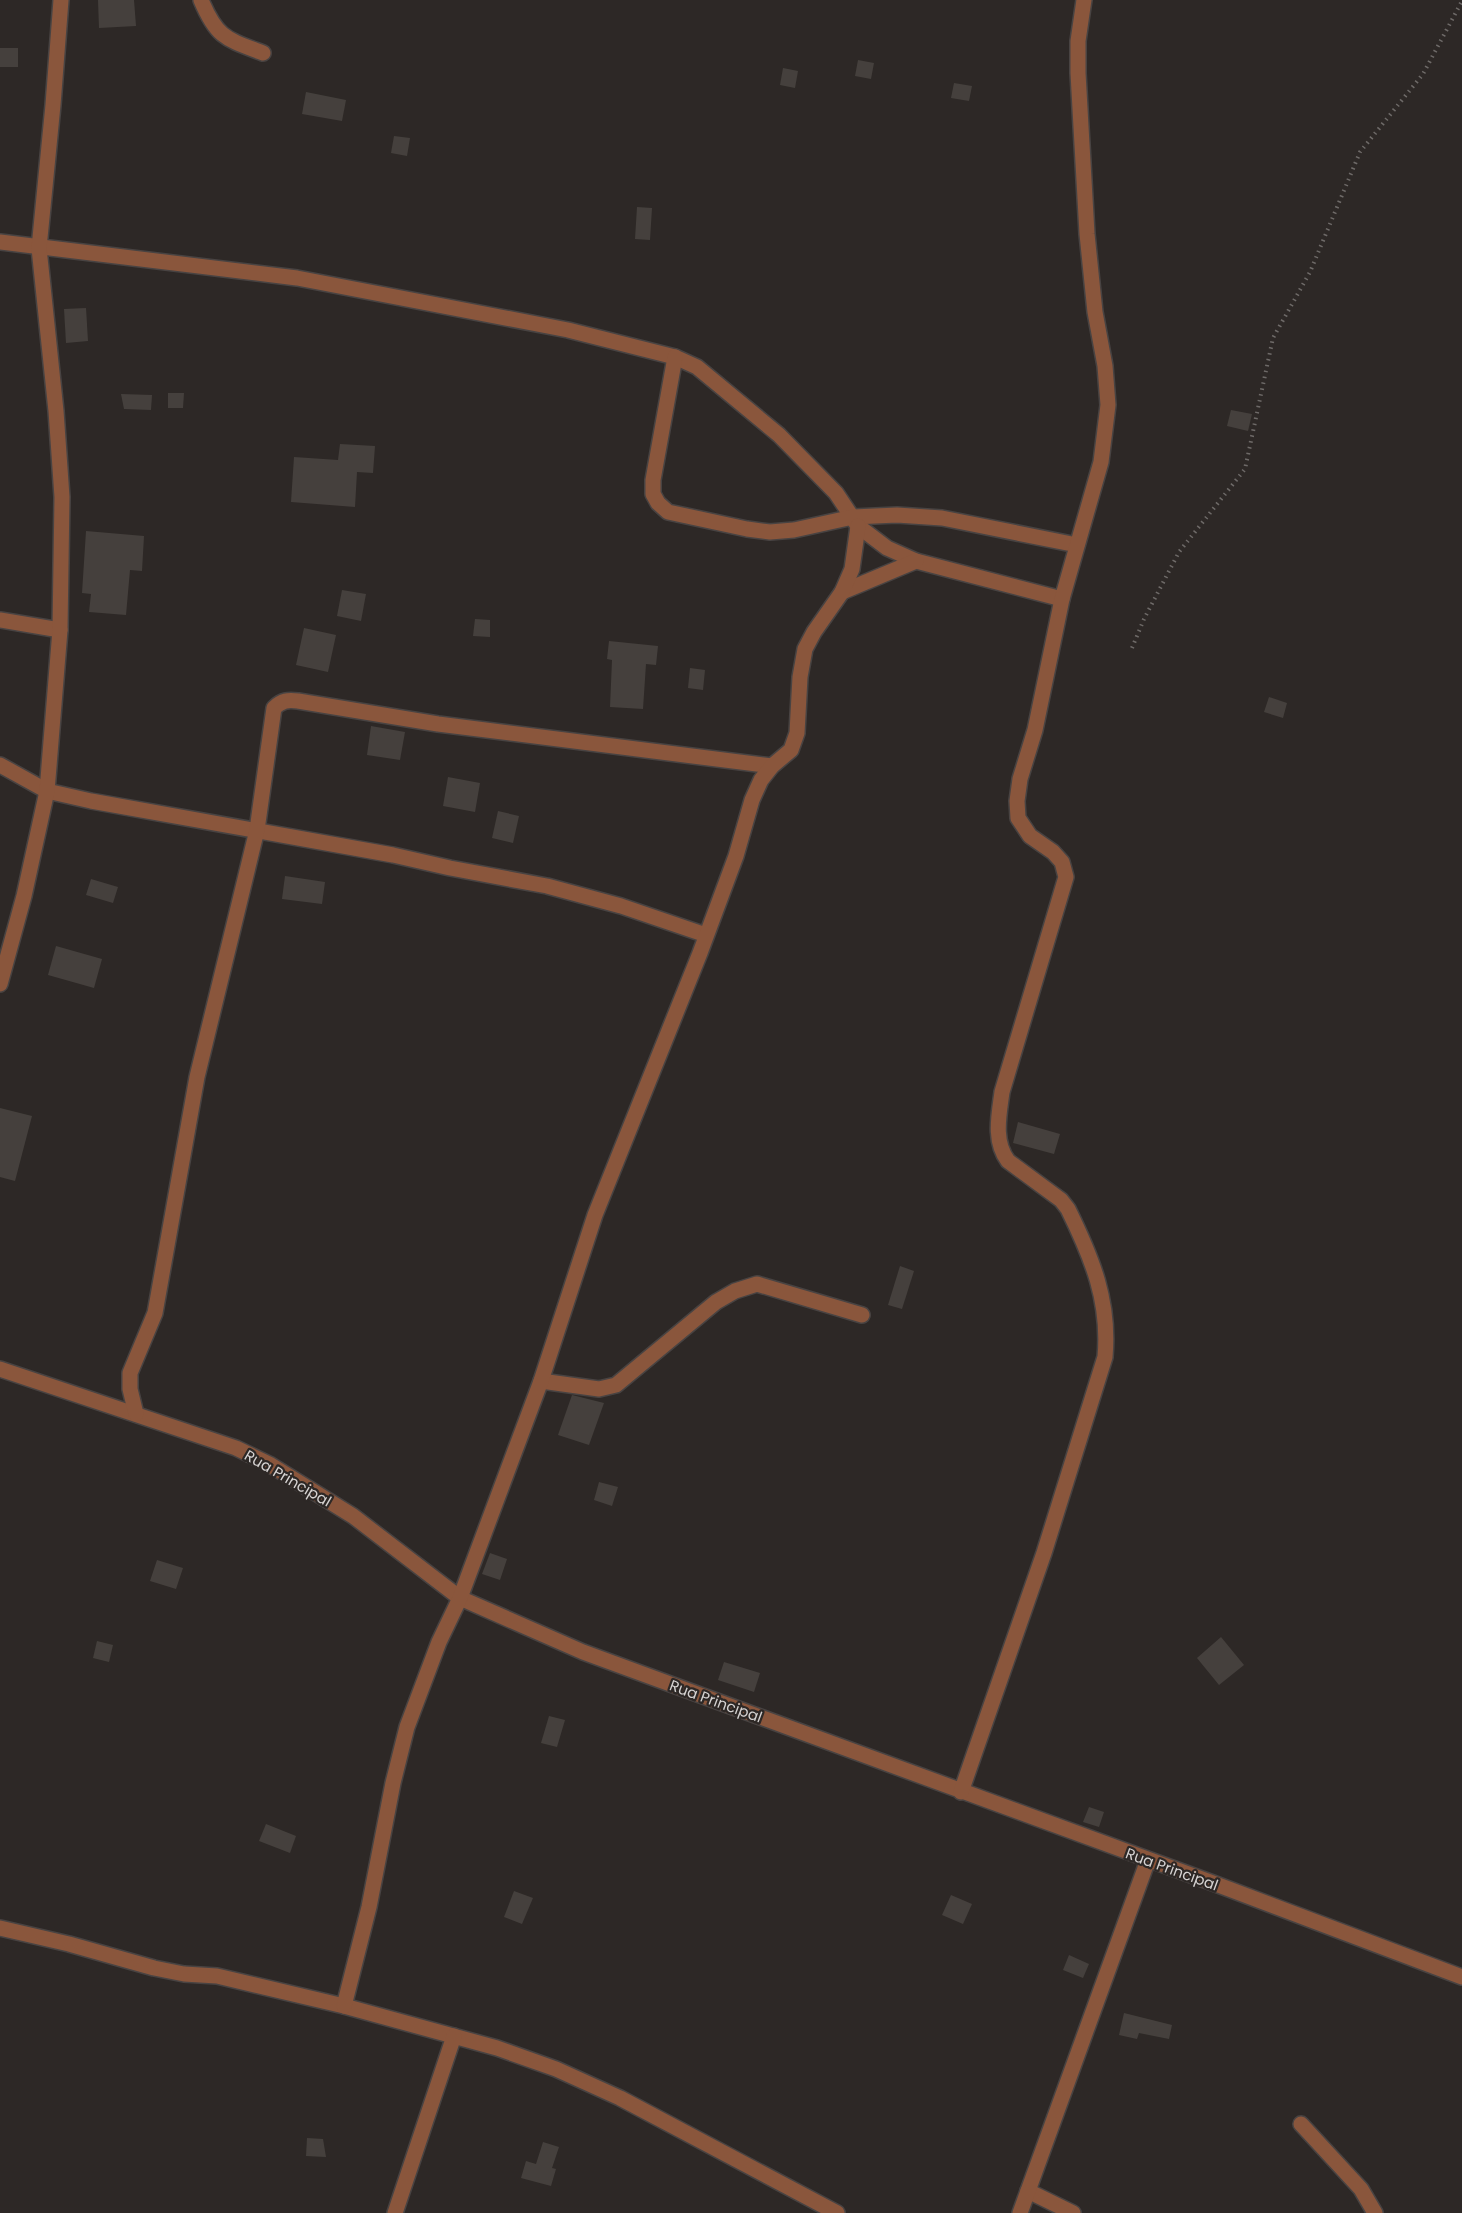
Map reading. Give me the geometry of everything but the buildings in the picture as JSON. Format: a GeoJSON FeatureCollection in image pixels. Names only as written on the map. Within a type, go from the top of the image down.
{"type":"FeatureCollection","features":[{"type":"Feature","properties":{"kind":"street"},"geometry":{"type":"LineString","coordinates":[[0,984],[24,896],[47,791],[60,630],[62,497],[56,411],[39,248],[61,0]]}},
{"type":"Feature","properties":{"kind":"street"},"geometry":{"type":"LineString","coordinates":[[201,0],[219,33],[230,41],[262,53]]}},
{"type":"Feature","properties":{"kind":"street"},"geometry":{"type":"LineString","coordinates":[[961,1792],[1044,1553],[1105,1357],[1107,1335],[1101,1289],[1068,1209],[1061,1200],[1008,1161],[1002,1152],[999,1140],[1002,1092],[1066,877],[1062,862],[1053,852],[1030,836],[1018,818],[1017,801],[1020,779],[1035,730],[1062,599],[1101,462],[1108,405],[1105,366],[1093,302],[1087,234],[1078,73],[1078,41],[1084,0]]}},
{"type":"Feature","properties":{"kind":"street"},"geometry":{"type":"LineString","coordinates":[[0,242],[297,278],[568,330],[675,357],[697,367],[779,435],[836,493],[856,522],[887,548],[916,561],[1062,599]]}},
{"type":"Feature","properties":{"kind":"street"},"geometry":{"type":"LineString","coordinates":[[675,357],[653,480],[653,494],[658,503],[668,512],[717,524],[770,532],[897,515],[942,518],[1077,545]]}},
{"type":"Feature","properties":{"kind":"street"},"geometry":{"type":"LineString","coordinates":[[344,2006],[369,1907],[393,1783],[407,1727],[460,1598],[541,1382],[595,1215],[706,935],[735,856],[752,800],[761,780],[772,766],[791,750],[797,733],[800,677],[805,650],[814,632],[842,592],[852,569],[856,522]]}},
{"type":"Feature","properties":{"kind":"street"},"geometry":{"type":"LineString","coordinates":[[842,592],[916,561]]}},
{"type":"Feature","properties":{"kind":"street"},"geometry":{"type":"LineString","coordinates":[[0,620],[60,630]]}},
{"type":"Feature","properties":{"kind":"street"},"geometry":{"type":"LineString","coordinates":[[136,1414],[130,1389],[130,1373],[154,1314],[196,1077],[257,830],[274,708],[286,700],[438,724],[772,766]]}},
{"type":"Feature","properties":{"kind":"street"},"geometry":{"type":"LineString","coordinates":[[0,765],[47,791],[547,886],[621,906],[706,935]]}},
{"type":"Feature","properties":{"kind":"street"},"geometry":{"type":"LineString","coordinates":[[541,1382],[599,1389],[616,1385],[716,1302],[735,1291],[757,1284],[862,1315]]}},
{"type":"Feature","properties":{"kind":"street","name":"Rua Principal"},"geometry":{"type":"LineString","coordinates":[[0,1369],[236,1448],[269,1464],[353,1516],[460,1598],[584,1652],[1462,1977]]}},
{"type":"Feature","properties":{"kind":"street"},"geometry":{"type":"LineString","coordinates":[[1020,2213],[1148,1860]]}},
{"type":"Feature","properties":{"kind":"street"},"geometry":{"type":"LineString","coordinates":[[0,1928],[69,1944],[154,1968],[184,1974],[217,1976],[344,2006],[454,2036],[556,2069],[620,2098],[837,2213]]}},
{"type":"Feature","properties":{"kind":"street"},"geometry":{"type":"LineString","coordinates":[[395,2213],[454,2036]]}},
{"type":"Feature","properties":{"kind":"street"},"geometry":{"type":"LineString","coordinates":[[1301,2124],[1361,2189],[1375,2213]]}},
{"type":"Feature","properties":{"kind":"street"},"geometry":{"type":"LineString","coordinates":[[1028,2191],[1073,2213]]}},
{"type":"Feature","properties":{"kind":"path"},"geometry":{"type":"LineString","coordinates":[[1132,648],[1144,619],[1179,552],[1245,470],[1273,338],[1311,272],[1360,152],[1423,74],[1462,2]]}}]}
